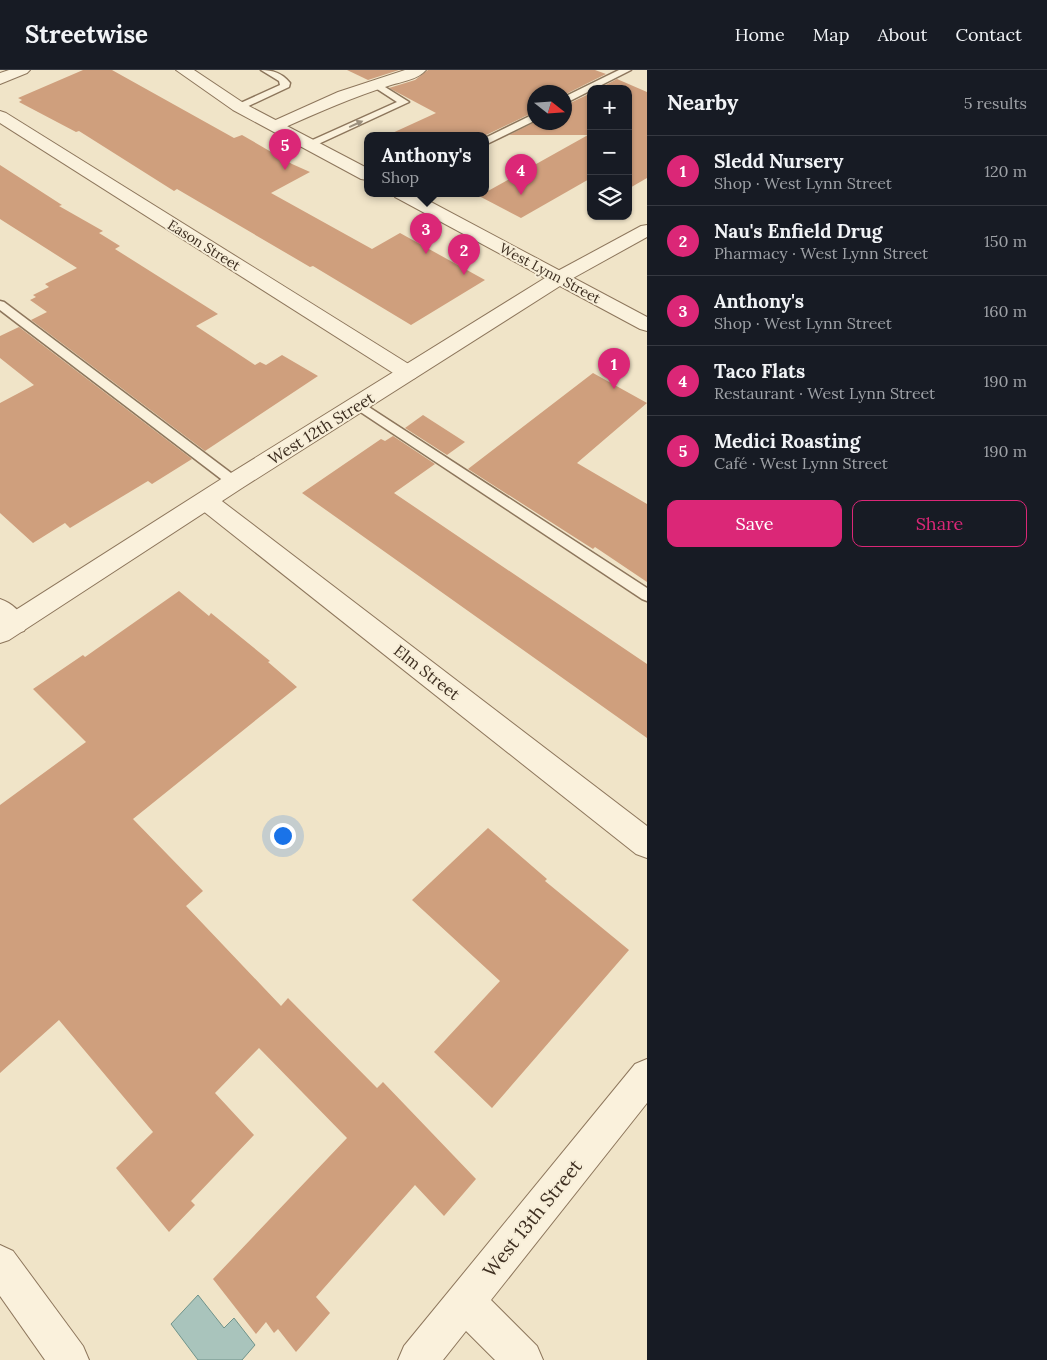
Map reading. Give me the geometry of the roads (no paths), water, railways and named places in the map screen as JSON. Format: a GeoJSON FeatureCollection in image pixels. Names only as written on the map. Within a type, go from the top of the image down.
{"type":"FeatureCollection","features":[{"type":"Feature","properties":{"kind":"street"},"geometry":{"type":"LineString","coordinates":[[0,79],[22,70]]}},
{"type":"Feature","properties":{"kind":"street"},"geometry":{"type":"LineString","coordinates":[[184,70],[240,107],[364,173]]}},
{"type":"Feature","properties":{"kind":"street"},"geometry":{"type":"LineString","coordinates":[[274,126],[344,95],[418,70]]}},
{"type":"Feature","properties":{"kind":"street","name":"Eason Street"},"geometry":{"type":"LineString","coordinates":[[0,116],[408,372]]}},
{"type":"Feature","properties":{"kind":"street","name":"West Lynn Street"},"geometry":{"type":"LineString","coordinates":[[408,197],[647,325]]}},
{"type":"Feature","properties":{"kind":"street","name":"West 12th Street"},"geometry":{"type":"LineString","coordinates":[[5,622],[206,500],[559,278],[647,230]]}},
{"type":"Feature","properties":{"kind":"street","name":"Elm Street"},"geometry":{"type":"LineString","coordinates":[[206,500],[647,844]]}},
{"type":"Feature","properties":{"kind":"street","name":"West 13th Street"},"geometry":{"type":"LineString","coordinates":[[418,1360],[647,1076]]}},
{"type":"Feature","properties":{"kind":"street"},"geometry":{"type":"LineString","coordinates":[[0,1264],[69,1360]]}},
{"type":"Feature","properties":{"kind":"street"},"geometry":{"type":"LineString","coordinates":[[464,1302],[522,1360]]}},
{"type":"Feature","properties":{"kind":"lane"},"geometry":{"type":"LineString","coordinates":[[240,107],[284,87],[285,83],[282,79],[266,70]]}},
{"type":"Feature","properties":{"kind":"lane"},"geometry":{"type":"LineString","coordinates":[[572,97],[626,70]]}},
{"type":"Feature","properties":{"kind":"lane"},"geometry":{"type":"LineString","coordinates":[[311,144],[404,102],[377,85]]}},
{"type":"Feature","properties":{"kind":"lane"},"geometry":{"type":"LineString","coordinates":[[489,140],[527,121]]}},
{"type":"Feature","properties":{"kind":"lane"},"geometry":{"type":"LineString","coordinates":[[0,304],[234,482]]}},
{"type":"Feature","properties":{"kind":"lane"},"geometry":{"type":"LineString","coordinates":[[358,404],[647,595]]}},
{"type":"Feature","properties":{"kind":"water"},"geometry":{"type":"Polygon","coordinates":[[[198,1295],[224,1328],[234,1318],[255,1345],[242,1360],[198,1360],[171,1324],[198,1295]]]}},
{"type":"Feature","properties":{"kind":"place","name":"Medici Roasting"},"geometry":{"type":"Point","coordinates":[285,170]}},
{"type":"Feature","properties":{"kind":"place","name":"Taco Flats"},"geometry":{"type":"Point","coordinates":[521,195]}},
{"type":"Feature","properties":{"kind":"place","name":"Anthony's"},"geometry":{"type":"Point","coordinates":[426,254]}},
{"type":"Feature","properties":{"kind":"place","name":"Nau's Enfield Drug"},"geometry":{"type":"Point","coordinates":[464,275]}},
{"type":"Feature","properties":{"kind":"place","name":"Sledd Nursery"},"geometry":{"type":"Point","coordinates":[614,389]}}]}
